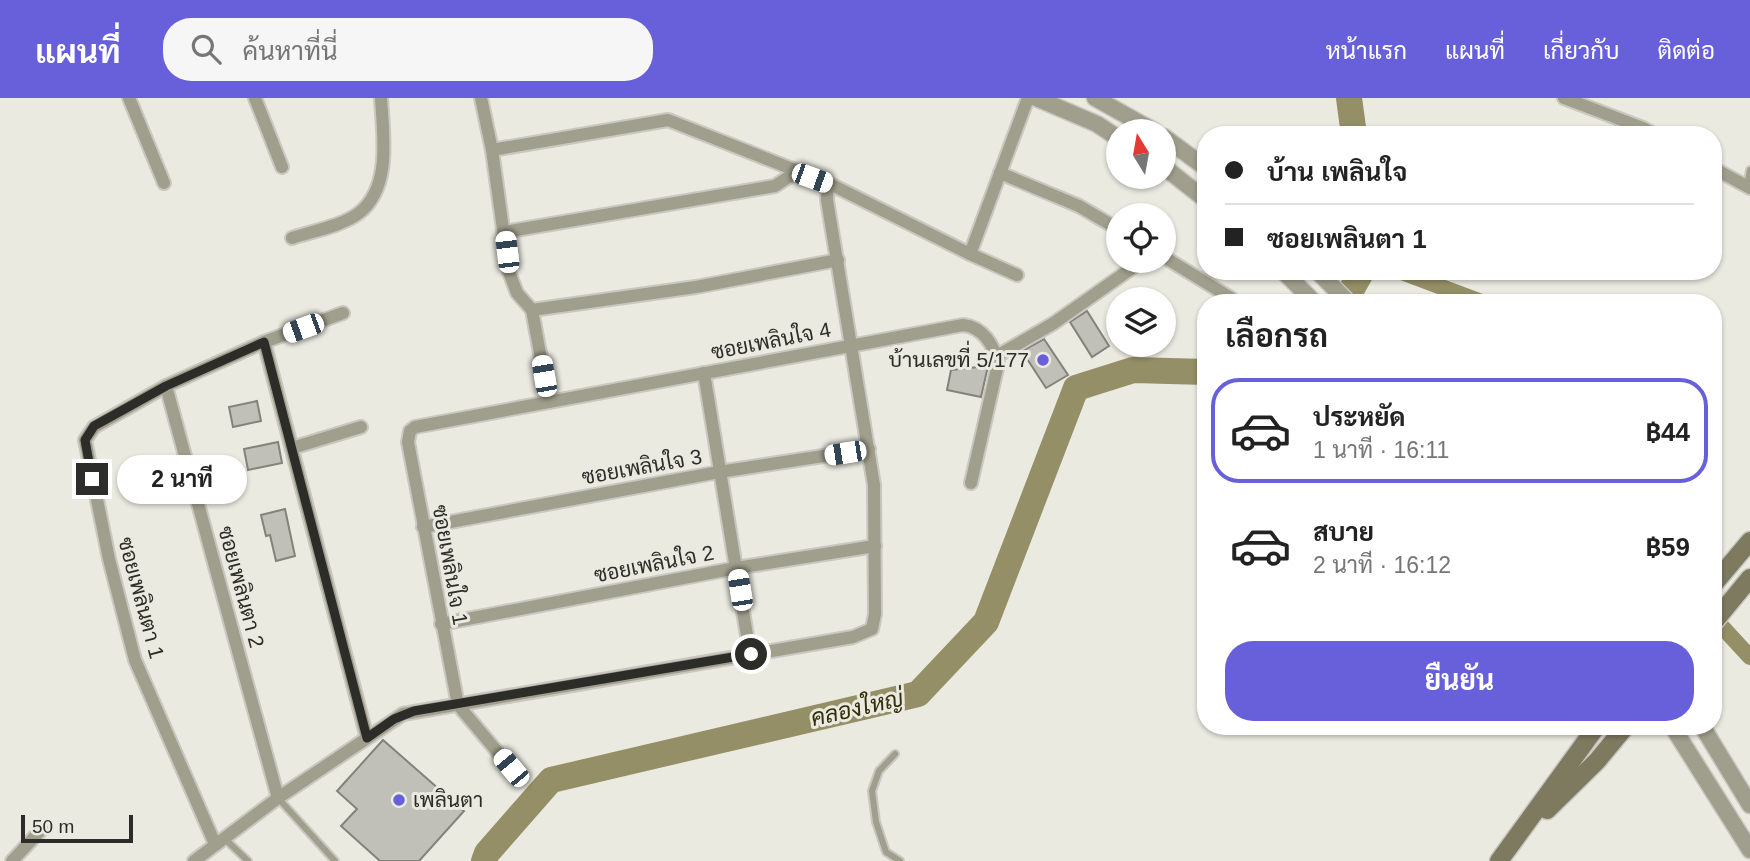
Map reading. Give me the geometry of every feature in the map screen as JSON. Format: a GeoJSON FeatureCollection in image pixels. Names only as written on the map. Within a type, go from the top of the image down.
{"type":"FeatureCollection","features":[{"type":"Feature","properties":{"kind":"main road"},"geometry":{"type":"LineString","coordinates":[[1722,575],[1750,541]]}},
{"type":"Feature","properties":{"kind":"main road"},"geometry":{"type":"LineString","coordinates":[[1722,612],[1750,578]]}},
{"type":"Feature","properties":{"kind":"main road"},"geometry":{"type":"LineString","coordinates":[[1499,861],[1591,735]]}},
{"type":"Feature","properties":{"kind":"main road"},"geometry":{"type":"LineString","coordinates":[[1517,839],[1597,761],[1619,735]]}},
{"type":"Feature","properties":{"kind":"street"},"geometry":{"type":"LineString","coordinates":[[129,98],[164,183]]}},
{"type":"Feature","properties":{"kind":"street"},"geometry":{"type":"LineString","coordinates":[[255,98],[282,167]]}},
{"type":"Feature","properties":{"kind":"street"},"geometry":{"type":"LineString","coordinates":[[292,237],[347,220],[358,214],[373,197],[380,178],[383,155],[381,98]]}},
{"type":"Feature","properties":{"kind":"street"},"geometry":{"type":"LineString","coordinates":[[481,98],[513,284],[532,310],[549,402]]}},
{"type":"Feature","properties":{"kind":"street"},"geometry":{"type":"LineString","coordinates":[[970,254],[1028,98]]}},
{"type":"Feature","properties":{"kind":"street"},"geometry":{"type":"LineString","coordinates":[[1036,98],[1106,130]]}},
{"type":"Feature","properties":{"kind":"street"},"geometry":{"type":"LineString","coordinates":[[1095,98],[1133,119]]}},
{"type":"Feature","properties":{"kind":"street"},"geometry":{"type":"LineString","coordinates":[[1564,98],[1638,126]]}},
{"type":"Feature","properties":{"kind":"street"},"geometry":{"type":"LineString","coordinates":[[492,150],[668,120],[828,183],[1017,275]]}},
{"type":"Feature","properties":{"kind":"street"},"geometry":{"type":"LineString","coordinates":[[1176,146],[1197,161]]}},
{"type":"Feature","properties":{"kind":"street"},"geometry":{"type":"LineString","coordinates":[[504,232],[775,186],[796,172]]}},
{"type":"Feature","properties":{"kind":"street"},"geometry":{"type":"LineString","coordinates":[[1000,173],[1079,206],[1106,222]]}},
{"type":"Feature","properties":{"kind":"street"},"geometry":{"type":"LineString","coordinates":[[1722,173],[1748,188]]}},
{"type":"Feature","properties":{"kind":"street"},"geometry":{"type":"LineString","coordinates":[[1176,176],[1197,193]]}},
{"type":"Feature","properties":{"kind":"street"},"geometry":{"type":"LineString","coordinates":[[194,861],[278,798],[394,719],[414,711],[853,637],[872,629],[875,614],[874,485],[827,200],[828,183]]}},
{"type":"Feature","properties":{"kind":"street"},"geometry":{"type":"LineString","coordinates":[[532,310],[696,287],[838,260]]}},
{"type":"Feature","properties":{"kind":"street"},"geometry":{"type":"LineString","coordinates":[[1176,264],[1197,277]]}},
{"type":"Feature","properties":{"kind":"street"},"geometry":{"type":"LineString","coordinates":[[971,483],[998,372],[996,356],[1054,323],[1125,273]]}},
{"type":"Feature","properties":{"kind":"street"},"geometry":{"type":"LineString","coordinates":[[1202,280],[1224,294]]}},
{"type":"Feature","properties":{"kind":"street"},"geometry":{"type":"LineString","coordinates":[[1292,280],[1306,294]]}},
{"type":"Feature","properties":{"kind":"street"},"geometry":{"type":"LineString","coordinates":[[1326,280],[1340,294]]}},
{"type":"Feature","properties":{"kind":"street"},"geometry":{"type":"LineString","coordinates":[[166,386],[264,342],[343,313]]}},
{"type":"Feature","properties":{"kind":"street","name":"ซอยเพลินใจ 4"},"geometry":{"type":"LineString","coordinates":[[410,431],[422,425],[963,325],[978,329],[985,335],[996,356]]}},
{"type":"Feature","properties":{"kind":"street"},"geometry":{"type":"LineString","coordinates":[[264,342],[367,738]]}},
{"type":"Feature","properties":{"kind":"street"},"geometry":{"type":"LineString","coordinates":[[704,373],[751,654]]}},
{"type":"Feature","properties":{"kind":"street","name":"ซอยเพลินตา 1"},"geometry":{"type":"LineString","coordinates":[[166,386],[94,426],[88,433],[86,447],[108,559],[135,660],[220,841]]}},
{"type":"Feature","properties":{"kind":"street","name":"ซอยเพลินตา 2"},"geometry":{"type":"LineString","coordinates":[[166,386],[278,798]]}},
{"type":"Feature","properties":{"kind":"street"},"geometry":{"type":"LineString","coordinates":[[292,448],[361,427]]}},
{"type":"Feature","properties":{"kind":"street","name":"ซอยเพลินใจ 1"},"geometry":{"type":"LineString","coordinates":[[410,431],[408,442],[458,705]]}},
{"type":"Feature","properties":{"kind":"street","name":"ซอยเพลินใจ 3"},"geometry":{"type":"LineString","coordinates":[[423,527],[719,472],[869,449]]}},
{"type":"Feature","properties":{"kind":"street","name":"ซอยเพลินใจ 2"},"geometry":{"type":"LineString","coordinates":[[441,624],[736,568],[875,546]]}},
{"type":"Feature","properties":{"kind":"street"},"geometry":{"type":"LineString","coordinates":[[458,705],[511,768]]}},
{"type":"Feature","properties":{"kind":"street"},"geometry":{"type":"LineString","coordinates":[[1678,735],[1750,850]]}},
{"type":"Feature","properties":{"kind":"street"},"geometry":{"type":"LineString","coordinates":[[1707,735],[1750,805]]}},
{"type":"Feature","properties":{"kind":"street"},"geometry":{"type":"LineString","coordinates":[[12,861],[41,829]]}},
{"type":"Feature","properties":{"kind":"lane"},"geometry":{"type":"LineString","coordinates":[[1748,188],[1750,170]]}},
{"type":"Feature","properties":{"kind":"lane"},"geometry":{"type":"LineString","coordinates":[[895,754],[878,771],[872,791],[876,822],[886,852],[900,861]]}},
{"type":"Feature","properties":{"kind":"lane"},"geometry":{"type":"LineString","coordinates":[[278,798],[334,861]]}},
{"type":"Feature","properties":{"kind":"lane"},"geometry":{"type":"LineString","coordinates":[[220,841],[248,861]]}},
{"type":"Feature","properties":{"kind":"building"},"geometry":{"type":"Polygon","coordinates":[[[1087,311],[1106,341],[1106,348],[1092,357],[1070,322],[1087,311]]]}},
{"type":"Feature","properties":{"kind":"building","name":"บ้านเลขที่ 5/177"},"geometry":{"type":"Polygon","coordinates":[[[1044,339],[1068,375],[1046,388],[1022,351],[1044,339]]]}},
{"type":"Feature","properties":{"kind":"building"},"geometry":{"type":"Polygon","coordinates":[[[988,366],[981,397],[947,390],[951,370],[988,366]]]}},
{"type":"Feature","properties":{"kind":"building"},"geometry":{"type":"Polygon","coordinates":[[[257,401],[261,421],[233,427],[229,407],[257,401]]]}},
{"type":"Feature","properties":{"kind":"building"},"geometry":{"type":"Polygon","coordinates":[[[278,442],[282,463],[248,470],[244,449],[278,442]]]}},
{"type":"Feature","properties":{"kind":"building"},"geometry":{"type":"Polygon","coordinates":[[[285,509],[295,556],[276,561],[270,535],[266,536],[261,515],[285,509]]]}},
{"type":"Feature","properties":{"kind":"building","name":"เพลินตา"},"geometry":{"type":"Polygon","coordinates":[[[383,740],[464,811],[419,861],[380,861],[341,826],[357,809],[337,791],[383,740]]]}},
{"type":"Feature","properties":{"kind":"waterway","name":"คลองใหญ่"},"geometry":{"type":"LineString","coordinates":[[1349,98],[1353,126]]}},
{"type":"Feature","properties":{"kind":"waterway","name":"คลองใหญ่"},"geometry":{"type":"LineString","coordinates":[[1349,294],[1357,280]]}},
{"type":"Feature","properties":{"kind":"waterway"},"geometry":{"type":"LineString","coordinates":[[1423,280],[1460,294]]}},
{"type":"Feature","properties":{"kind":"waterway","name":"คลองใหญ่"},"geometry":{"type":"LineString","coordinates":[[484,861],[487,853],[551,780],[918,694],[986,622],[1076,388],[1133,370],[1197,372]]}},
{"type":"Feature","properties":{"kind":"waterway"},"geometry":{"type":"LineString","coordinates":[[1722,627],[1750,657]]}},
{"type":"Feature","properties":{"kind":"place","name":"บ้านเลขที่ 5/177"},"geometry":{"type":"Point","coordinates":[1043,360]}},
{"type":"Feature","properties":{"kind":"place","name":"เพลินตา"},"geometry":{"type":"Point","coordinates":[399,800]}},
{"type":"Feature","properties":{"kind":"route"},"geometry":{"type":"LineString","coordinates":[[92,479],[85,440],[94,426],[166,386],[264,342],[367,738],[394,719],[414,711],[751,654]]}}]}
